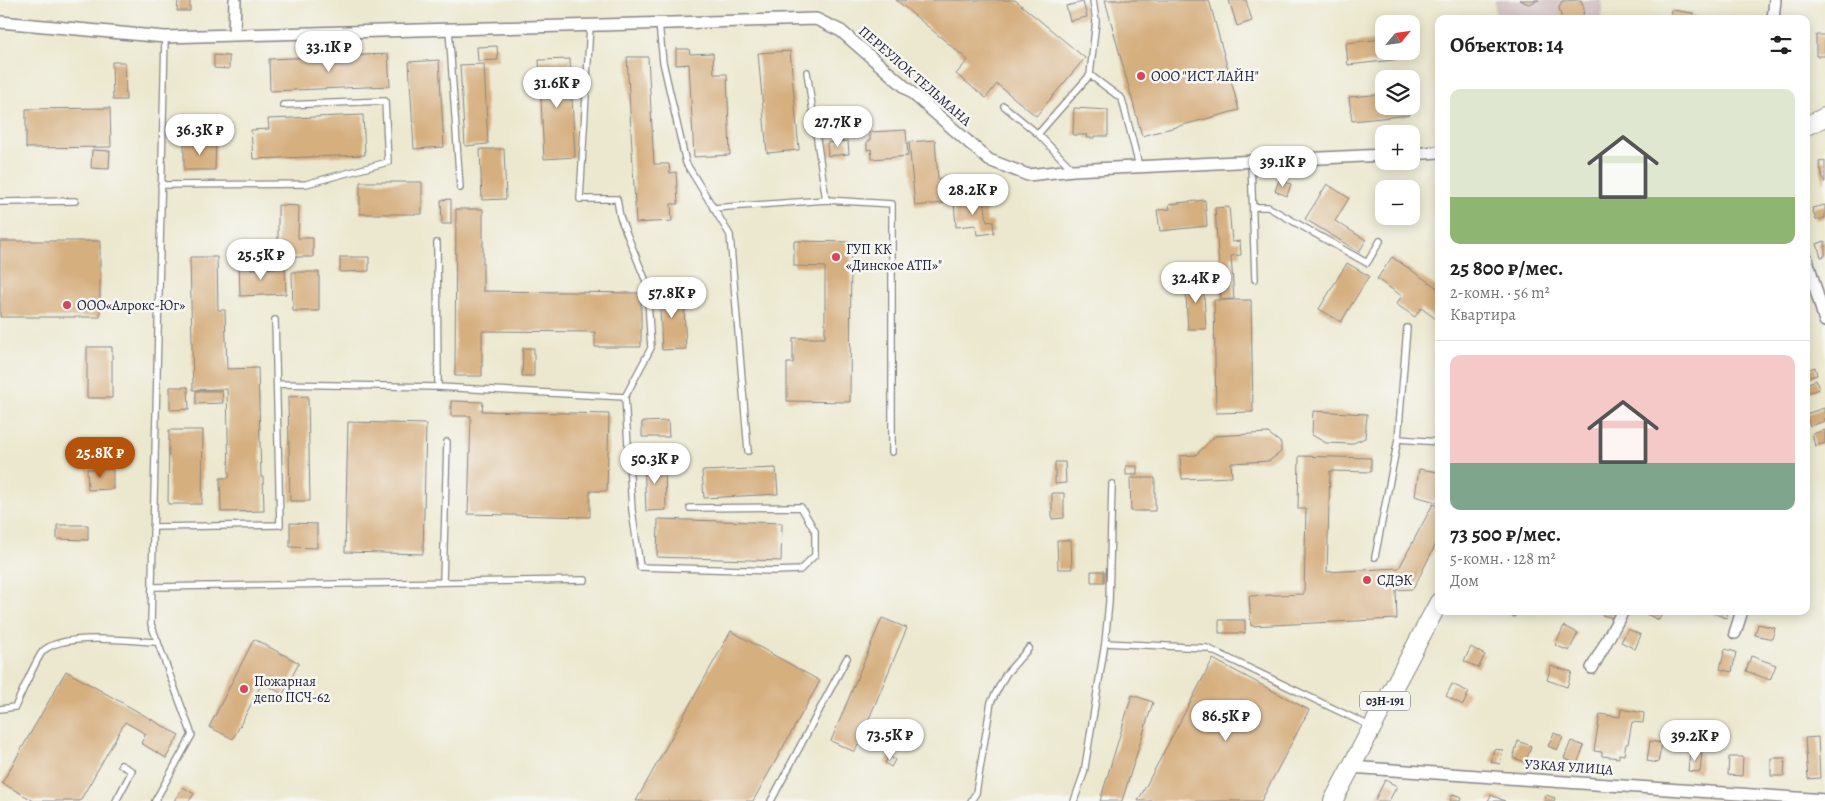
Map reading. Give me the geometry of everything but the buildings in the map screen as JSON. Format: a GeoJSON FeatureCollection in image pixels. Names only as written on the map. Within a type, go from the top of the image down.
{"type":"FeatureCollection","features":[{"type":"Feature","properties":{"kind":"main road"},"geometry":{"type":"LineString","coordinates":[[1810,124],[1825,117]]}},
{"type":"Feature","properties":{"kind":"main road","name":"03Н-191"},"geometry":{"type":"LineString","coordinates":[[1333,801],[1435,609]]}},
{"type":"Feature","properties":{"kind":"street"},"geometry":{"type":"LineString","coordinates":[[234,35],[235,0]]}},
{"type":"Feature","properties":{"kind":"street"},"geometry":{"type":"LineString","coordinates":[[1773,15],[1775,0]]}},
{"type":"Feature","properties":{"kind":"street","name":"ПЕРЕУЛОК ТЕЛЬМАНА"},"geometry":{"type":"LineString","coordinates":[[0,22],[165,37],[816,20],[840,31],[989,160],[1028,176],[1073,170],[1139,166],[1375,155]]}},
{"type":"Feature","properties":{"kind":"street"},"geometry":{"type":"LineString","coordinates":[[1420,153],[1435,152]]}},
{"type":"Feature","properties":{"kind":"street"},"geometry":{"type":"LineString","coordinates":[[1810,270],[1825,322]]}},
{"type":"Feature","properties":{"kind":"street"},"geometry":{"type":"LineString","coordinates":[[1592,668],[1621,615]]}},
{"type":"Feature","properties":{"kind":"street"},"geometry":{"type":"LineString","coordinates":[[1735,633],[1741,615]]}},
{"type":"Feature","properties":{"kind":"street","name":"УЗКАЯ УЛИЦА"},"geometry":{"type":"LineString","coordinates":[[1350,768],[1819,800]]}},
{"type":"Feature","properties":{"kind":"lane"},"geometry":{"type":"LineString","coordinates":[[1038,134],[1090,75],[1096,21],[1093,0]]}},
{"type":"Feature","properties":{"kind":"lane"},"geometry":{"type":"LineString","coordinates":[[659,24],[663,62],[686,163],[730,235],[748,451]]}},
{"type":"Feature","properties":{"kind":"lane"},"geometry":{"type":"LineString","coordinates":[[590,26],[580,199],[617,199],[620,217],[647,284],[651,348],[624,397],[632,510],[640,567],[800,570],[815,555],[814,531],[801,507],[690,508]]}},
{"type":"Feature","properties":{"kind":"lane"},"geometry":{"type":"LineString","coordinates":[[449,29],[460,188]]}},
{"type":"Feature","properties":{"kind":"lane"},"geometry":{"type":"LineString","coordinates":[[155,801],[192,734],[151,624],[165,37]]}},
{"type":"Feature","properties":{"kind":"lane"},"geometry":{"type":"LineString","coordinates":[[807,72],[826,200]]}},
{"type":"Feature","properties":{"kind":"lane"},"geometry":{"type":"LineString","coordinates":[[1090,75],[1122,99],[1139,166]]}},
{"type":"Feature","properties":{"kind":"lane"},"geometry":{"type":"LineString","coordinates":[[161,185],[306,184],[388,162],[385,101],[283,105]]}},
{"type":"Feature","properties":{"kind":"lane"},"geometry":{"type":"LineString","coordinates":[[1004,106],[1038,134],[1073,170]]}},
{"type":"Feature","properties":{"kind":"lane"},"geometry":{"type":"LineString","coordinates":[[1251,161],[1255,279]]}},
{"type":"Feature","properties":{"kind":"lane"},"geometry":{"type":"LineString","coordinates":[[713,208],[826,200],[892,204],[892,452]]}},
{"type":"Feature","properties":{"kind":"lane"},"geometry":{"type":"LineString","coordinates":[[0,202],[75,201]]}},
{"type":"Feature","properties":{"kind":"lane"},"geometry":{"type":"LineString","coordinates":[[1252,208],[1268,207],[1367,263],[1380,241]]}},
{"type":"Feature","properties":{"kind":"lane"},"geometry":{"type":"LineString","coordinates":[[437,243],[438,387]]}},
{"type":"Feature","properties":{"kind":"lane"},"geometry":{"type":"LineString","coordinates":[[153,527],[280,525],[275,320]]}},
{"type":"Feature","properties":{"kind":"lane"},"geometry":{"type":"LineString","coordinates":[[1375,557],[1398,439],[1408,328]]}},
{"type":"Feature","properties":{"kind":"lane"},"geometry":{"type":"LineString","coordinates":[[277,384],[438,387],[624,397]]}},
{"type":"Feature","properties":{"kind":"lane"},"geometry":{"type":"LineString","coordinates":[[1398,439],[1435,442]]}},
{"type":"Feature","properties":{"kind":"lane"},"geometry":{"type":"LineString","coordinates":[[443,582],[447,442]]}},
{"type":"Feature","properties":{"kind":"lane"},"geometry":{"type":"LineString","coordinates":[[1074,801],[1084,772],[1105,643],[1109,602],[1112,484]]}},
{"type":"Feature","properties":{"kind":"lane"},"geometry":{"type":"LineString","coordinates":[[152,587],[585,580]]}},
{"type":"Feature","properties":{"kind":"lane"},"geometry":{"type":"LineString","coordinates":[[0,709],[15,707],[42,652],[55,643],[80,639],[158,642]]}},
{"type":"Feature","properties":{"kind":"lane"},"geometry":{"type":"LineString","coordinates":[[1105,643],[1207,648],[1372,727]]}},
{"type":"Feature","properties":{"kind":"lane"},"geometry":{"type":"LineString","coordinates":[[971,801],[976,793],[991,702],[1006,674],[1029,648]]}},
{"type":"Feature","properties":{"kind":"lane"},"geometry":{"type":"LineString","coordinates":[[771,801],[847,658]]}},
{"type":"Feature","properties":{"kind":"lane"},"geometry":{"type":"LineString","coordinates":[[116,801],[132,771],[121,765]]}},
{"type":"Feature","properties":{"kind":"shaded area"},"geometry":{"type":"Polygon","coordinates":[[[1495,0],[1602,0],[1602,15],[1495,15],[1495,0]]]}},
{"type":"Feature","properties":{"kind":"place","name":"ООО \"ИСТ ЛАЙН\""},"geometry":{"type":"Point","coordinates":[1141,76]}},
{"type":"Feature","properties":{"kind":"place","name":"ГУП КК «Динское АТП»\""},"geometry":{"type":"Point","coordinates":[836,257]}},
{"type":"Feature","properties":{"kind":"place","name":"ООО«Алрокс-Юг»"},"geometry":{"type":"Point","coordinates":[67,305]}},
{"type":"Feature","properties":{"kind":"place","name":"СДЭК"},"geometry":{"type":"Point","coordinates":[1367,580]}},
{"type":"Feature","properties":{"kind":"place","name":"Пожарная депо ПСЧ-62"},"geometry":{"type":"Point","coordinates":[244,689]}}]}
